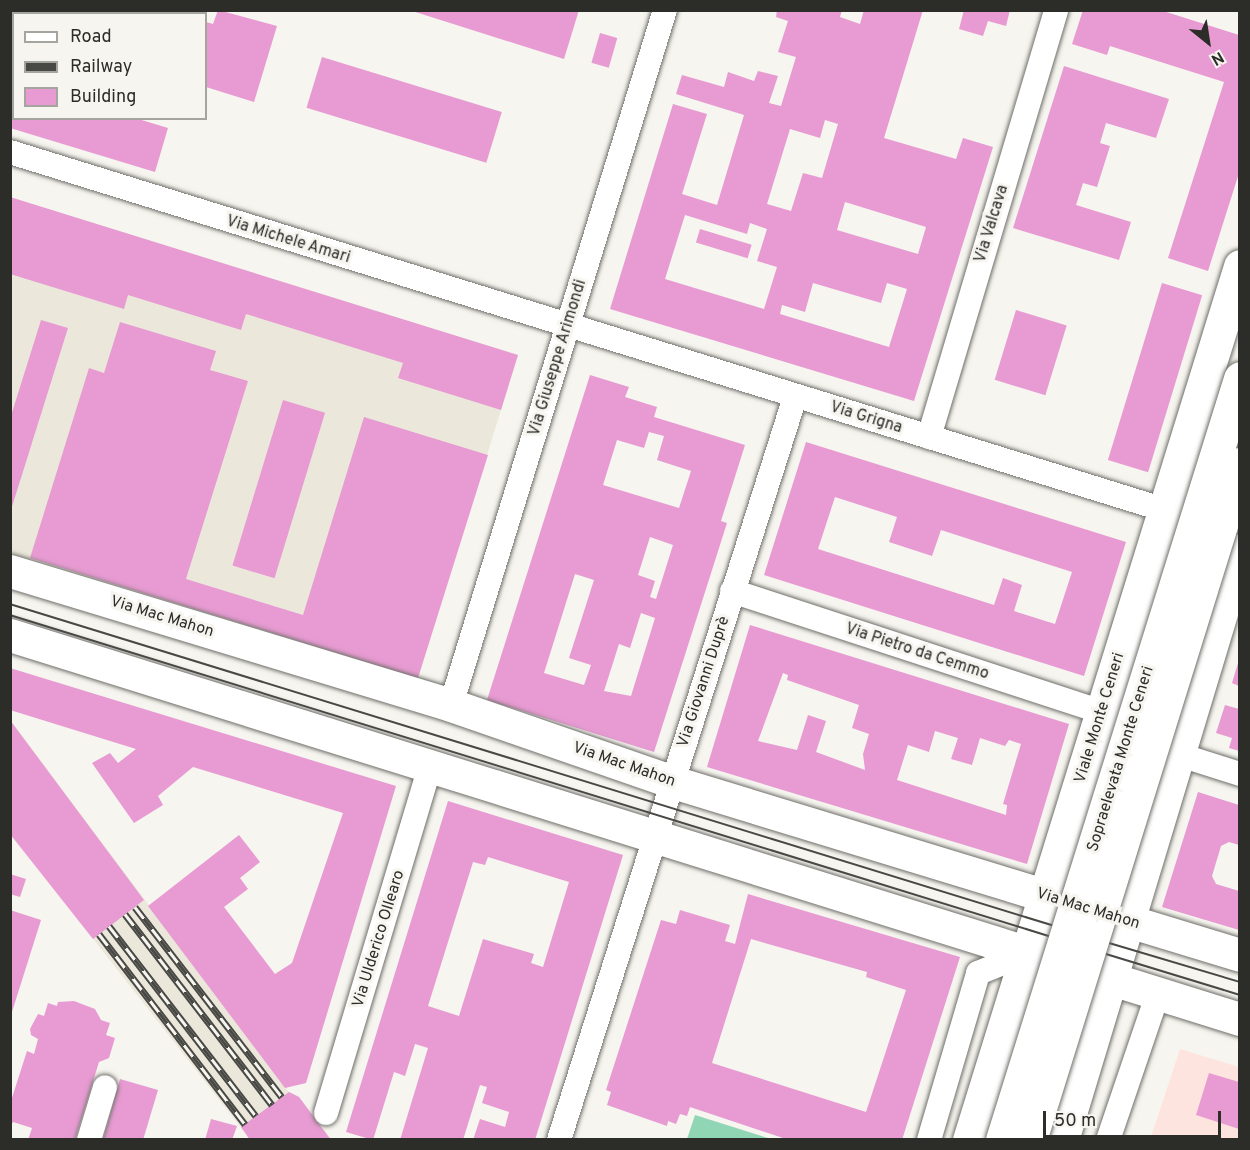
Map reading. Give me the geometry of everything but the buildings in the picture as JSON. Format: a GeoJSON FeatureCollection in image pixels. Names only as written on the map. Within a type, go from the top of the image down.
{"type":"FeatureCollection","features":[{"type":"Feature","properties":{"kind":"main road","name":"Viale Monte Ceneri"},"geometry":{"type":"LineString","coordinates":[[969,1140],[1239,266]]}},
{"type":"Feature","properties":{"kind":"main road","name":"Sopraelevata Monte Ceneri"},"geometry":{"type":"LineString","coordinates":[[1002,1140],[1239,378]]}},
{"type":"Feature","properties":{"kind":"main road","name":"Sopraelevata Monte Ceneri"},"geometry":{"type":"LineString","coordinates":[[1030,1140],[1239,464]]}},
{"type":"Feature","properties":{"kind":"main road"},"geometry":{"type":"LineString","coordinates":[[1062,1140],[1239,550]]}},
{"type":"Feature","properties":{"kind":"main road","name":"Via Mac Mahon"},"geometry":{"type":"LineString","coordinates":[[10,571],[451,705],[673,782],[1239,955]]}},
{"type":"Feature","properties":{"kind":"main road"},"geometry":{"type":"LineString","coordinates":[[10,635],[431,764],[655,837],[1239,1019]]}},
{"type":"Feature","properties":{"kind":"main road"},"geometry":{"type":"LineString","coordinates":[[1072,810],[1082,836],[1103,848],[1130,847],[1153,831]]}},
{"type":"Feature","properties":{"kind":"street","name":"Via Giuseppe Arimondi"},"geometry":{"type":"LineString","coordinates":[[451,705],[664,10]]}},
{"type":"Feature","properties":{"kind":"street","name":"Via Valcava"},"geometry":{"type":"LineString","coordinates":[[929,437],[1056,10]]}},
{"type":"Feature","properties":{"kind":"street","name":"Via Michele Amari"},"geometry":{"type":"LineString","coordinates":[[10,152],[566,326]]}},
{"type":"Feature","properties":{"kind":"street","name":"Via Grigna"},"geometry":{"type":"LineString","coordinates":[[566,326],[1165,510]]}},
{"type":"Feature","properties":{"kind":"street","name":"Via Giovanni Duprè"},"geometry":{"type":"LineString","coordinates":[[559,1140],[795,397]]}},
{"type":"Feature","properties":{"kind":"street","name":"Via Pietro da Cemmo"},"geometry":{"type":"LineString","coordinates":[[732,591],[1102,712]]}},
{"type":"Feature","properties":{"kind":"street"},"geometry":{"type":"LineString","coordinates":[[1177,754],[1239,774]]}},
{"type":"Feature","properties":{"kind":"street","name":"Via Ulderico Ollearo"},"geometry":{"type":"LineString","coordinates":[[326,1113],[431,764]]}},
{"type":"Feature","properties":{"kind":"street"},"geometry":{"type":"LineString","coordinates":[[929,1140],[978,973],[1028,953]]}},
{"type":"Feature","properties":{"kind":"street"},"geometry":{"type":"LineString","coordinates":[[1108,1140],[1158,993]]}},
{"type":"Feature","properties":{"kind":"street"},"geometry":{"type":"LineString","coordinates":[[89,1140],[105,1087]]}},
{"type":"Feature","properties":{"kind":"shaded area"},"geometry":{"type":"Polygon","coordinates":[[[10,197],[518,355],[418,678],[11,553],[10,197]]]}},
{"type":"Feature","properties":{"kind":"shaded area"},"geometry":{"type":"Polygon","coordinates":[[[10,720],[289,1092],[299,1097],[331,1139],[250,1139],[11,834],[10,720]]]}},
{"type":"Feature","properties":{"kind":"shaded area"},"geometry":{"type":"Polygon","coordinates":[[[1180,1049],[1239,1067],[1239,1139],[1150,1140],[1180,1049]]]}},
{"type":"Feature","properties":{"kind":"green space"},"geometry":{"type":"Polygon","coordinates":[[[695,1115],[771,1139],[687,1139],[695,1115]]]}},
{"type":"Feature","properties":{"kind":"tram line"},"geometry":{"type":"LineString","coordinates":[[10,604],[1055,926]]}},
{"type":"Feature","properties":{"kind":"tram line"},"geometry":{"type":"LineString","coordinates":[[10,615],[1052,937]]}},
{"type":"Feature","properties":{"kind":"tram line"},"geometry":{"type":"LineString","coordinates":[[1106,942],[1240,982]]}},
{"type":"Feature","properties":{"kind":"tram line"},"geometry":{"type":"LineString","coordinates":[[1103,953],[1240,995]]}},
{"type":"Feature","properties":{"kind":"railway"},"geometry":{"type":"LineString","coordinates":[[135,907],[282,1097]]}},
{"type":"Feature","properties":{"kind":"railway"},"geometry":{"type":"LineString","coordinates":[[125,914],[272,1105]]}},
{"type":"Feature","properties":{"kind":"railway"},"geometry":{"type":"LineString","coordinates":[[109,926],[256,1116]]}},
{"type":"Feature","properties":{"kind":"railway"},"geometry":{"type":"LineString","coordinates":[[99,934],[245,1124]]}}]}
